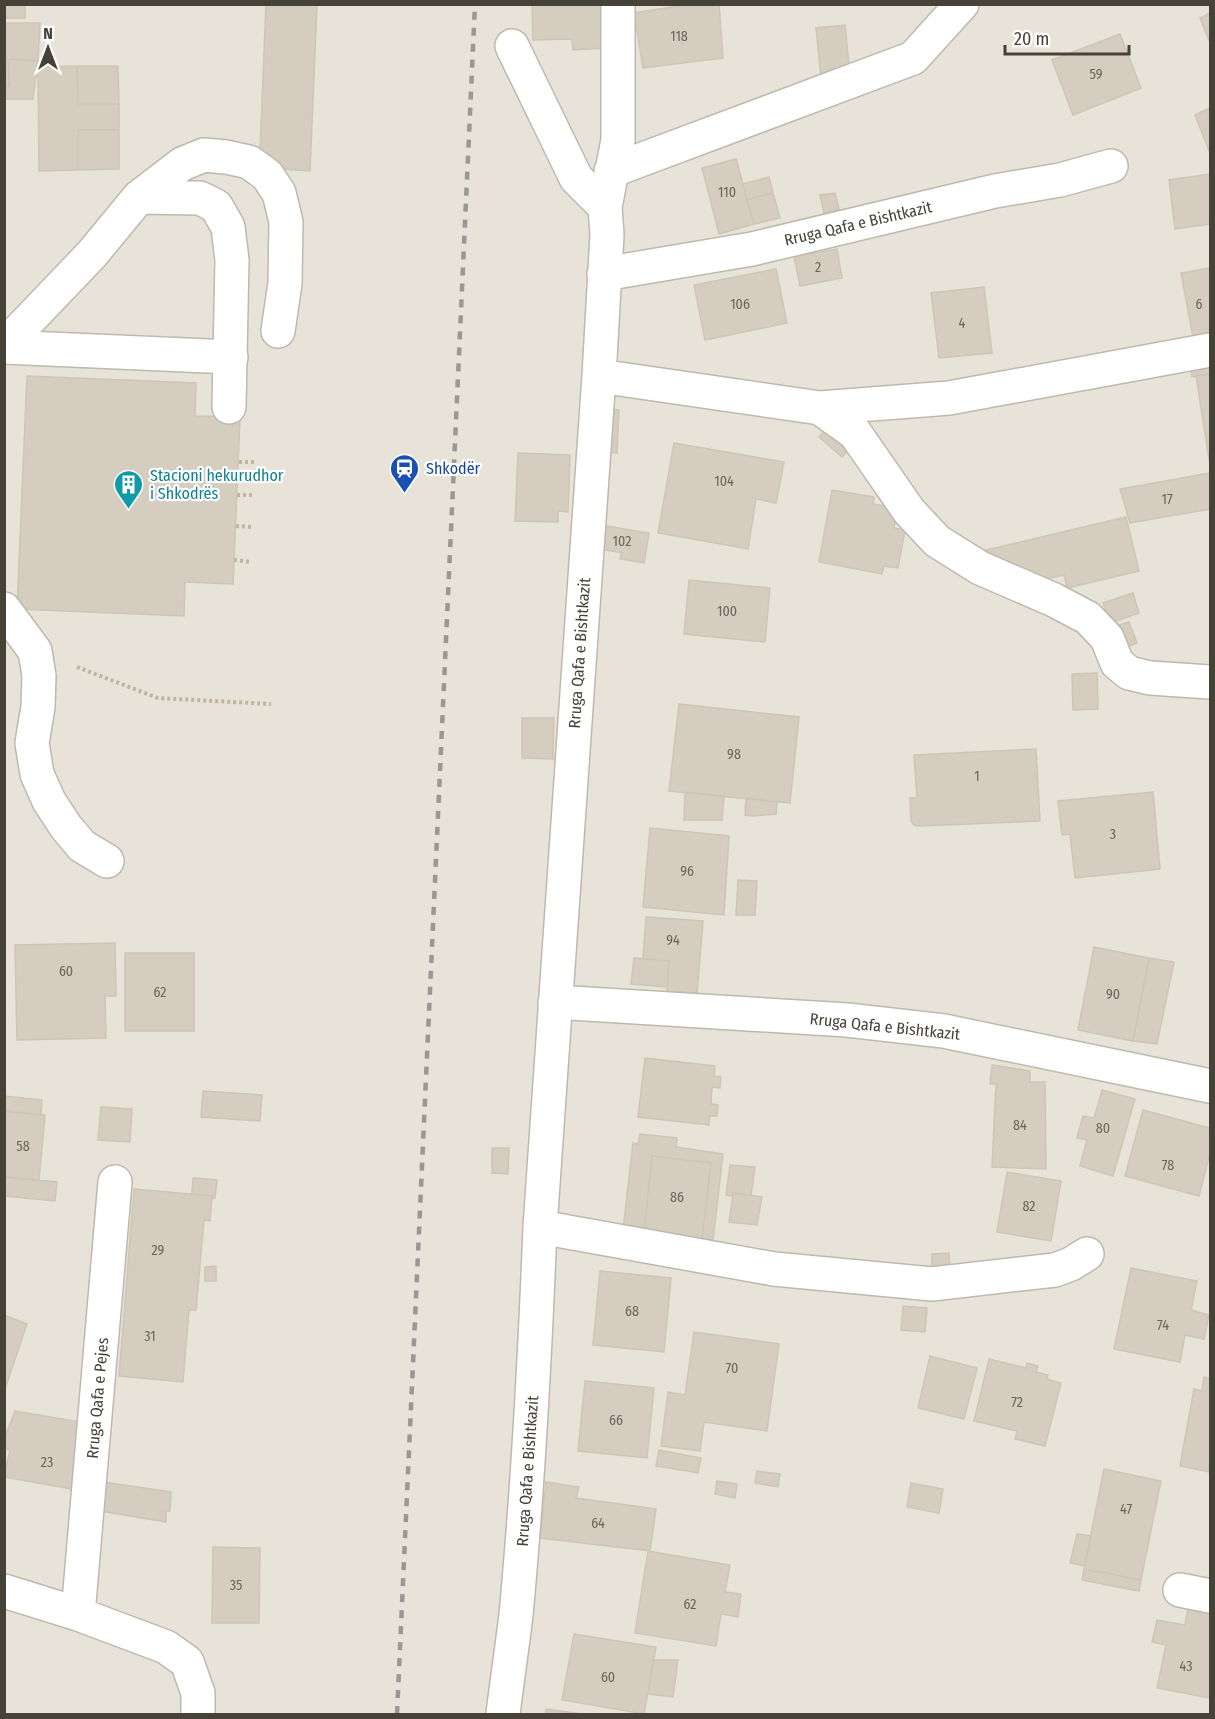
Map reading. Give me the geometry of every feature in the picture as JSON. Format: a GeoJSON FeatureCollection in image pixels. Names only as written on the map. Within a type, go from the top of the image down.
{"type":"FeatureCollection","features":[{"type":"Feature","properties":{"kind":"street","name":"Rruga Qafa e Bishtkazit"},"geometry":{"type":"LineString","coordinates":[[503,1714],[515,1616],[529,1452],[540,1227],[599,376],[607,236],[604,207],[618,140],[618,4]]}},
{"type":"Feature","properties":{"kind":"street"},"geometry":{"type":"LineString","coordinates":[[611,171],[913,58],[962,4]]}},
{"type":"Feature","properties":{"kind":"street"},"geometry":{"type":"LineString","coordinates":[[512,45],[576,178],[604,207]]}},
{"type":"Feature","properties":{"kind":"street"},"geometry":{"type":"LineString","coordinates":[[4,347],[92,254],[139,197],[182,164],[204,155],[249,162],[267,175],[279,193],[286,222],[285,283],[278,331]]}},
{"type":"Feature","properties":{"kind":"street","name":"Rruga Qafa e Bishtkazit"},"geometry":{"type":"LineString","coordinates":[[604,274],[752,249],[961,199],[1060,180],[1111,166]]}},
{"type":"Feature","properties":{"kind":"street"},"geometry":{"type":"LineString","coordinates":[[139,197],[200,198],[216,206],[228,227],[232,260],[229,407]]}},
{"type":"Feature","properties":{"kind":"street"},"geometry":{"type":"LineString","coordinates":[[4,347],[231,357]]}},
{"type":"Feature","properties":{"kind":"street"},"geometry":{"type":"LineString","coordinates":[[599,376],[820,408],[949,398],[1210,350]]}},
{"type":"Feature","properties":{"kind":"street"},"geometry":{"type":"LineString","coordinates":[[820,408],[855,433],[909,511],[937,541],[980,568],[1054,600],[1088,618],[1107,638],[1117,663],[1129,673],[1150,678],[1210,682]]}},
{"type":"Feature","properties":{"kind":"street"},"geometry":{"type":"LineString","coordinates":[[4,609],[35,651],[39,676],[38,707],[32,742],[37,774],[49,801],[66,827],[82,846],[107,861]]}},
{"type":"Feature","properties":{"kind":"street","name":"Rruga Qafa e Bishtkazit"},"geometry":{"type":"LineString","coordinates":[[555,1002],[848,1020],[944,1031],[1210,1086]]}},
{"type":"Feature","properties":{"kind":"street","name":"Rruga Qafa e Pejes"},"geometry":{"type":"LineString","coordinates":[[78,1614],[116,1182]]}},
{"type":"Feature","properties":{"kind":"street"},"geometry":{"type":"LineString","coordinates":[[540,1227],[774,1269],[932,1284],[1055,1270],[1087,1254]]}},
{"type":"Feature","properties":{"kind":"street"},"geometry":{"type":"LineString","coordinates":[[4,1591],[78,1614],[166,1647],[186,1662],[198,1693],[198,1714]]}},
{"type":"Feature","properties":{"kind":"path"},"geometry":{"type":"LineString","coordinates":[[238,462],[256,462]]}},
{"type":"Feature","properties":{"kind":"path"},"geometry":{"type":"LineString","coordinates":[[237,495],[254,495]]}},
{"type":"Feature","properties":{"kind":"path"},"geometry":{"type":"LineString","coordinates":[[236,526],[253,527]]}},
{"type":"Feature","properties":{"kind":"path"},"geometry":{"type":"LineString","coordinates":[[234,560],[251,562]]}},
{"type":"Feature","properties":{"kind":"path"},"geometry":{"type":"LineString","coordinates":[[35,651],[158,698],[272,704]]}},
{"type":"Feature","properties":{"kind":"shaded area"},"geometry":{"type":"Polygon","coordinates":[[[5,5],[1210,5],[1210,1714],[5,1714],[5,5]]]}},
{"type":"Feature","properties":{"kind":"building"},"geometry":{"type":"Polygon","coordinates":[[[4,4],[25,4],[25,18],[4,18],[4,4]]]}},
{"type":"Feature","properties":{"kind":"building"},"geometry":{"type":"Polygon","coordinates":[[[266,4],[317,4],[310,171],[282,169],[260,153],[266,4]]]}},
{"type":"Feature","properties":{"kind":"building"},"geometry":{"type":"Polygon","coordinates":[[[532,4],[603,4],[605,48],[573,50],[572,39],[533,40],[532,4]]]}},
{"type":"Feature","properties":{"kind":"building"},"geometry":{"type":"Polygon","coordinates":[[[692,4],[719,4],[723,58],[643,68],[634,13],[692,4]]]}},
{"type":"Feature","properties":{"kind":"building"},"geometry":{"type":"Polygon","coordinates":[[[1210,13],[1210,43],[1200,18],[1210,13]]]}},
{"type":"Feature","properties":{"kind":"building"},"geometry":{"type":"Polygon","coordinates":[[[4,23],[40,23],[38,61],[8,59],[9,86],[4,86],[4,23]]]}},
{"type":"Feature","properties":{"kind":"building"},"geometry":{"type":"Polygon","coordinates":[[[845,25],[850,75],[821,77],[816,28],[845,25]]]}},
{"type":"Feature","properties":{"kind":"building"},"geometry":{"type":"Polygon","coordinates":[[[1120,34],[1141,88],[1073,115],[1052,60],[1120,34]]]}},
{"type":"Feature","properties":{"kind":"building"},"geometry":{"type":"Polygon","coordinates":[[[8,59],[38,61],[33,99],[4,99],[4,86],[9,86],[8,59]]]}},
{"type":"Feature","properties":{"kind":"building"},"geometry":{"type":"Polygon","coordinates":[[[77,66],[78,104],[119,104],[119,130],[78,130],[78,170],[39,171],[38,67],[77,66]]]}},
{"type":"Feature","properties":{"kind":"building"},"geometry":{"type":"Polygon","coordinates":[[[77,66],[118,66],[119,104],[78,104],[77,66]]]}},
{"type":"Feature","properties":{"kind":"building"},"geometry":{"type":"Polygon","coordinates":[[[1210,108],[1210,153],[1195,115],[1210,108]]]}},
{"type":"Feature","properties":{"kind":"building"},"geometry":{"type":"Polygon","coordinates":[[[78,130],[119,130],[119,169],[78,170],[78,130]]]}},
{"type":"Feature","properties":{"kind":"building"},"geometry":{"type":"Polygon","coordinates":[[[736,159],[754,224],[719,234],[702,168],[736,159]]]}},
{"type":"Feature","properties":{"kind":"building"},"geometry":{"type":"Polygon","coordinates":[[[1210,174],[1210,224],[1175,229],[1169,180],[1210,174]]]}},
{"type":"Feature","properties":{"kind":"building"},"geometry":{"type":"Polygon","coordinates":[[[769,177],[773,193],[747,200],[743,184],[769,177]]]}},
{"type":"Feature","properties":{"kind":"building"},"geometry":{"type":"Polygon","coordinates":[[[773,193],[780,218],[754,224],[747,200],[773,193]]]}},
{"type":"Feature","properties":{"kind":"building"},"geometry":{"type":"Polygon","coordinates":[[[835,193],[839,209],[824,213],[820,195],[835,193]]]}},
{"type":"Feature","properties":{"kind":"building"},"geometry":{"type":"Polygon","coordinates":[[[837,249],[842,278],[800,286],[794,256],[837,249]]]}},
{"type":"Feature","properties":{"kind":"building"},"geometry":{"type":"Polygon","coordinates":[[[1210,268],[1210,334],[1193,337],[1181,273],[1210,268]]]}},
{"type":"Feature","properties":{"kind":"building"},"geometry":{"type":"Polygon","coordinates":[[[776,269],[787,323],[705,340],[694,285],[776,269]]]}},
{"type":"Feature","properties":{"kind":"building"},"geometry":{"type":"Polygon","coordinates":[[[984,287],[992,353],[939,358],[931,293],[984,287]]]}},
{"type":"Feature","properties":{"kind":"building"},"geometry":{"type":"Polygon","coordinates":[[[1210,358],[1210,374],[1192,377],[1190,361],[1210,358]]]}},
{"type":"Feature","properties":{"kind":"building"},"geometry":{"type":"Polygon","coordinates":[[[1210,374],[1210,465],[1196,376],[1210,374]]]}},
{"type":"Feature","properties":{"kind":"building","name":"Stacioni hekurudhor i Shkodrës"},"geometry":{"type":"Polygon","coordinates":[[[27,376],[196,383],[195,416],[240,417],[233,584],[185,582],[184,616],[17,609],[27,376]]]}},
{"type":"Feature","properties":{"kind":"building"},"geometry":{"type":"Polygon","coordinates":[[[605,409],[619,410],[617,453],[602,452],[605,409]]]}},
{"type":"Feature","properties":{"kind":"building"},"geometry":{"type":"Polygon","coordinates":[[[827,428],[850,448],[842,457],[819,437],[827,428]]]}},
{"type":"Feature","properties":{"kind":"building"},"geometry":{"type":"Polygon","coordinates":[[[674,443],[784,462],[776,503],[756,499],[748,549],[658,533],[674,443]]]}},
{"type":"Feature","properties":{"kind":"building"},"geometry":{"type":"Polygon","coordinates":[[[518,453],[570,455],[568,512],[558,511],[558,522],[515,521],[518,453]]]}},
{"type":"Feature","properties":{"kind":"building"},"geometry":{"type":"Polygon","coordinates":[[[1210,473],[1210,509],[1130,523],[1120,489],[1210,473]]]}},
{"type":"Feature","properties":{"kind":"building"},"geometry":{"type":"Polygon","coordinates":[[[832,490],[874,497],[873,504],[898,508],[894,528],[905,530],[898,568],[884,566],[882,574],[819,562],[832,490]]]}},
{"type":"Feature","properties":{"kind":"building"},"geometry":{"type":"Polygon","coordinates":[[[1126,517],[1139,571],[1067,588],[1064,575],[1033,582],[978,552],[1126,517]]]}},
{"type":"Feature","properties":{"kind":"building"},"geometry":{"type":"Polygon","coordinates":[[[600,525],[649,533],[644,563],[620,559],[622,553],[596,548],[600,525]]]}},
{"type":"Feature","properties":{"kind":"building"},"geometry":{"type":"Polygon","coordinates":[[[689,580],[770,588],[765,642],[684,634],[689,580]]]}},
{"type":"Feature","properties":{"kind":"building"},"geometry":{"type":"Polygon","coordinates":[[[1133,593],[1139,613],[1110,623],[1103,603],[1133,593]]]}},
{"type":"Feature","properties":{"kind":"building"},"geometry":{"type":"Polygon","coordinates":[[[1129,622],[1137,643],[1127,647],[1119,625],[1129,622]]]}},
{"type":"Feature","properties":{"kind":"building"},"geometry":{"type":"Polygon","coordinates":[[[1097,673],[1098,709],[1073,710],[1072,674],[1097,673]]]}},
{"type":"Feature","properties":{"kind":"building"},"geometry":{"type":"Polygon","coordinates":[[[679,704],[799,717],[790,803],[669,791],[679,704]]]}},
{"type":"Feature","properties":{"kind":"building"},"geometry":{"type":"Polygon","coordinates":[[[522,718],[554,718],[553,759],[522,758],[522,718]]]}},
{"type":"Feature","properties":{"kind":"building"},"geometry":{"type":"Polygon","coordinates":[[[1036,749],[1040,821],[919,826],[914,825],[911,821],[910,798],[917,798],[914,755],[1036,749]]]}},
{"type":"Feature","properties":{"kind":"building"},"geometry":{"type":"Polygon","coordinates":[[[685,792],[724,796],[722,820],[684,820],[685,792]]]}},
{"type":"Feature","properties":{"kind":"building"},"geometry":{"type":"Polygon","coordinates":[[[1153,792],[1160,869],[1075,878],[1070,834],[1062,835],[1058,801],[1153,792]]]}},
{"type":"Feature","properties":{"kind":"building"},"geometry":{"type":"Polygon","coordinates":[[[746,798],[777,802],[776,814],[745,815],[746,798]]]}},
{"type":"Feature","properties":{"kind":"building"},"geometry":{"type":"Polygon","coordinates":[[[650,828],[729,836],[724,915],[643,907],[650,828]]]}},
{"type":"Feature","properties":{"kind":"building"},"geometry":{"type":"Polygon","coordinates":[[[738,880],[757,881],[755,915],[736,915],[738,880]]]}},
{"type":"Feature","properties":{"kind":"building"},"geometry":{"type":"Polygon","coordinates":[[[646,917],[703,921],[697,993],[667,991],[669,961],[643,959],[646,917]]]}},
{"type":"Feature","properties":{"kind":"building"},"geometry":{"type":"Polygon","coordinates":[[[115,943],[116,996],[105,996],[106,1038],[17,1040],[15,945],[115,943]]]}},
{"type":"Feature","properties":{"kind":"building"},"geometry":{"type":"Polygon","coordinates":[[[1094,947],[1149,958],[1133,1041],[1078,1030],[1094,947]]]}},
{"type":"Feature","properties":{"kind":"building"},"geometry":{"type":"Polygon","coordinates":[[[125,953],[194,953],[194,1031],[125,1031],[125,953]]]}},
{"type":"Feature","properties":{"kind":"building"},"geometry":{"type":"Polygon","coordinates":[[[634,958],[669,961],[667,987],[631,984],[634,958]]]}},
{"type":"Feature","properties":{"kind":"building"},"geometry":{"type":"Polygon","coordinates":[[[1149,958],[1174,962],[1157,1044],[1133,1041],[1149,958]]]}},
{"type":"Feature","properties":{"kind":"building"},"geometry":{"type":"Polygon","coordinates":[[[645,1058],[715,1066],[714,1076],[721,1077],[720,1088],[712,1087],[711,1104],[718,1105],[717,1116],[710,1116],[709,1125],[638,1117],[645,1058]]]}},
{"type":"Feature","properties":{"kind":"building"},"geometry":{"type":"Polygon","coordinates":[[[992,1065],[1030,1071],[1030,1082],[1045,1082],[1046,1169],[992,1167],[996,1084],[990,1084],[992,1065]]]}},
{"type":"Feature","properties":{"kind":"building"},"geometry":{"type":"Polygon","coordinates":[[[1102,1090],[1135,1099],[1113,1176],[1080,1166],[1087,1140],[1077,1138],[1083,1116],[1094,1118],[1102,1090]]]}},
{"type":"Feature","properties":{"kind":"building"},"geometry":{"type":"Polygon","coordinates":[[[203,1091],[262,1095],[260,1121],[201,1117],[203,1091]]]}},
{"type":"Feature","properties":{"kind":"building"},"geometry":{"type":"Polygon","coordinates":[[[4,1096],[42,1100],[41,1115],[4,1111],[4,1096]]]}},
{"type":"Feature","properties":{"kind":"building"},"geometry":{"type":"Polygon","coordinates":[[[101,1107],[132,1109],[130,1142],[98,1140],[101,1107]]]}},
{"type":"Feature","properties":{"kind":"building"},"geometry":{"type":"Polygon","coordinates":[[[1143,1110],[1210,1128],[1210,1153],[1199,1196],[1125,1176],[1143,1110]]]}},
{"type":"Feature","properties":{"kind":"building"},"geometry":{"type":"Polygon","coordinates":[[[4,1111],[45,1115],[39,1180],[4,1177],[4,1111]]]}},
{"type":"Feature","properties":{"kind":"building"},"geometry":{"type":"Polygon","coordinates":[[[640,1134],[677,1138],[676,1147],[723,1154],[713,1240],[702,1239],[711,1163],[652,1156],[644,1232],[623,1230],[633,1143],[638,1144],[640,1134]]]}},
{"type":"Feature","properties":{"kind":"building"},"geometry":{"type":"Polygon","coordinates":[[[492,1148],[509,1148],[508,1174],[492,1173],[492,1148]]]}},
{"type":"Feature","properties":{"kind":"building"},"geometry":{"type":"Polygon","coordinates":[[[652,1156],[711,1163],[702,1239],[644,1232],[652,1156]]]}},
{"type":"Feature","properties":{"kind":"building"},"geometry":{"type":"Polygon","coordinates":[[[730,1165],[755,1167],[751,1195],[733,1193],[733,1196],[726,1195],[730,1165]]]}},
{"type":"Feature","properties":{"kind":"building"},"geometry":{"type":"Polygon","coordinates":[[[1007,1172],[1061,1181],[1051,1241],[997,1232],[1007,1172]]]}},
{"type":"Feature","properties":{"kind":"building"},"geometry":{"type":"Polygon","coordinates":[[[4,1177],[57,1182],[55,1201],[4,1196],[4,1177]]]}},
{"type":"Feature","properties":{"kind":"building"},"geometry":{"type":"Polygon","coordinates":[[[193,1178],[217,1180],[215,1198],[192,1194],[193,1178]]]}},
{"type":"Feature","properties":{"kind":"building"},"geometry":{"type":"Polygon","coordinates":[[[134,1189],[212,1196],[210,1221],[204,1220],[196,1310],[189,1310],[183,1382],[119,1376],[134,1189]]]}},
{"type":"Feature","properties":{"kind":"building"},"geometry":{"type":"Polygon","coordinates":[[[733,1193],[762,1197],[757,1225],[729,1222],[733,1193]]]}},
{"type":"Feature","properties":{"kind":"building"},"geometry":{"type":"Polygon","coordinates":[[[949,1253],[950,1272],[932,1272],[932,1254],[949,1253]]]}},
{"type":"Feature","properties":{"kind":"building"},"geometry":{"type":"Polygon","coordinates":[[[216,1266],[216,1281],[205,1281],[205,1267],[216,1266]]]}},
{"type":"Feature","properties":{"kind":"building"},"geometry":{"type":"Polygon","coordinates":[[[1131,1268],[1197,1281],[1191,1310],[1209,1315],[1204,1339],[1185,1335],[1180,1362],[1114,1349],[1131,1268]]]}},
{"type":"Feature","properties":{"kind":"building"},"geometry":{"type":"Polygon","coordinates":[[[600,1271],[671,1278],[664,1352],[593,1345],[600,1271]]]}},
{"type":"Feature","properties":{"kind":"building"},"geometry":{"type":"Polygon","coordinates":[[[903,1306],[927,1308],[925,1332],[901,1330],[903,1306]]]}},
{"type":"Feature","properties":{"kind":"building"},"geometry":{"type":"Polygon","coordinates":[[[4,1315],[27,1324],[5,1389],[4,1389],[4,1315]]]}},
{"type":"Feature","properties":{"kind":"building"},"geometry":{"type":"Polygon","coordinates":[[[694,1332],[779,1344],[767,1431],[704,1422],[700,1451],[661,1446],[668,1392],[685,1395],[694,1332]]]}},
{"type":"Feature","properties":{"kind":"building"},"geometry":{"type":"Polygon","coordinates":[[[930,1356],[977,1368],[964,1419],[918,1408],[930,1356]]]}},
{"type":"Feature","properties":{"kind":"building"},"geometry":{"type":"Polygon","coordinates":[[[989,1359],[1026,1368],[1027,1363],[1038,1366],[1036,1372],[1048,1375],[1047,1379],[1061,1383],[1045,1446],[1015,1439],[1017,1431],[974,1421],[989,1359]]]}},
{"type":"Feature","properties":{"kind":"building"},"geometry":{"type":"Polygon","coordinates":[[[1204,1377],[1210,1379],[1210,1472],[1180,1466],[1194,1389],[1202,1391],[1204,1377]]]}},
{"type":"Feature","properties":{"kind":"building"},"geometry":{"type":"Polygon","coordinates":[[[585,1381],[654,1388],[647,1458],[578,1451],[585,1381]]]}},
{"type":"Feature","properties":{"kind":"building"},"geometry":{"type":"Polygon","coordinates":[[[15,1411],[92,1424],[82,1491],[4,1477],[10,1450],[4,1448],[4,1439],[15,1411]]]}},
{"type":"Feature","properties":{"kind":"building"},"geometry":{"type":"Polygon","coordinates":[[[659,1450],[701,1458],[698,1473],[656,1466],[659,1450]]]}},
{"type":"Feature","properties":{"kind":"building"},"geometry":{"type":"Polygon","coordinates":[[[1104,1469],[1161,1481],[1141,1580],[1084,1569],[1104,1469]]]}},
{"type":"Feature","properties":{"kind":"building"},"geometry":{"type":"Polygon","coordinates":[[[757,1471],[780,1474],[778,1487],[755,1483],[757,1471]]]}},
{"type":"Feature","properties":{"kind":"building"},"geometry":{"type":"Polygon","coordinates":[[[717,1481],[737,1484],[735,1498],[715,1494],[717,1481]]]}},
{"type":"Feature","properties":{"kind":"building"},"geometry":{"type":"Polygon","coordinates":[[[103,1482],[171,1492],[170,1511],[166,1511],[166,1522],[101,1511],[103,1482]]]}},
{"type":"Feature","properties":{"kind":"building"},"geometry":{"type":"Polygon","coordinates":[[[546,1482],[579,1487],[576,1498],[656,1509],[650,1551],[540,1538],[546,1482]]]}},
{"type":"Feature","properties":{"kind":"building"},"geometry":{"type":"Polygon","coordinates":[[[911,1483],[943,1489],[939,1513],[907,1507],[911,1483]]]}},
{"type":"Feature","properties":{"kind":"building"},"geometry":{"type":"Polygon","coordinates":[[[1077,1534],[1091,1536],[1085,1566],[1070,1563],[1077,1534]]]}},
{"type":"Feature","properties":{"kind":"building"},"geometry":{"type":"Polygon","coordinates":[[[213,1547],[260,1548],[259,1623],[212,1623],[213,1547]]]}},
{"type":"Feature","properties":{"kind":"building"},"geometry":{"type":"Polygon","coordinates":[[[648,1551],[730,1565],[725,1592],[741,1594],[738,1617],[721,1614],[716,1646],[635,1633],[648,1551]]]}},
{"type":"Feature","properties":{"kind":"building"},"geometry":{"type":"Polygon","coordinates":[[[1084,1569],[1141,1580],[1139,1591],[1082,1580],[1084,1569]]]}},
{"type":"Feature","properties":{"kind":"building"},"geometry":{"type":"Polygon","coordinates":[[[1188,1608],[1210,1612],[1210,1698],[1157,1688],[1166,1645],[1152,1642],[1157,1620],[1185,1625],[1188,1608]]]}},
{"type":"Feature","properties":{"kind":"building"},"geometry":{"type":"Polygon","coordinates":[[[574,1634],[656,1647],[644,1714],[562,1700],[574,1634]]]}},
{"type":"Feature","properties":{"kind":"building"},"geometry":{"type":"Polygon","coordinates":[[[653,1660],[678,1660],[673,1697],[648,1694],[653,1660]]]}},
{"type":"Feature","properties":{"kind":"building"},"geometry":{"type":"Polygon","coordinates":[[[546,1709],[582,1714],[546,1714],[546,1709]]]}},
{"type":"Feature","properties":{"kind":"railway"},"geometry":{"type":"LineString","coordinates":[[397,1714],[475,4]]}},
{"type":"Feature","properties":{"kind":"place","name":"Shkodër"},"geometry":{"type":"Point","coordinates":[405,494]}},
{"type":"Feature","properties":{"kind":"place","name":"Stacioni hekurudhor i Shkodrës"},"geometry":{"type":"Point","coordinates":[129,510]}}]}
